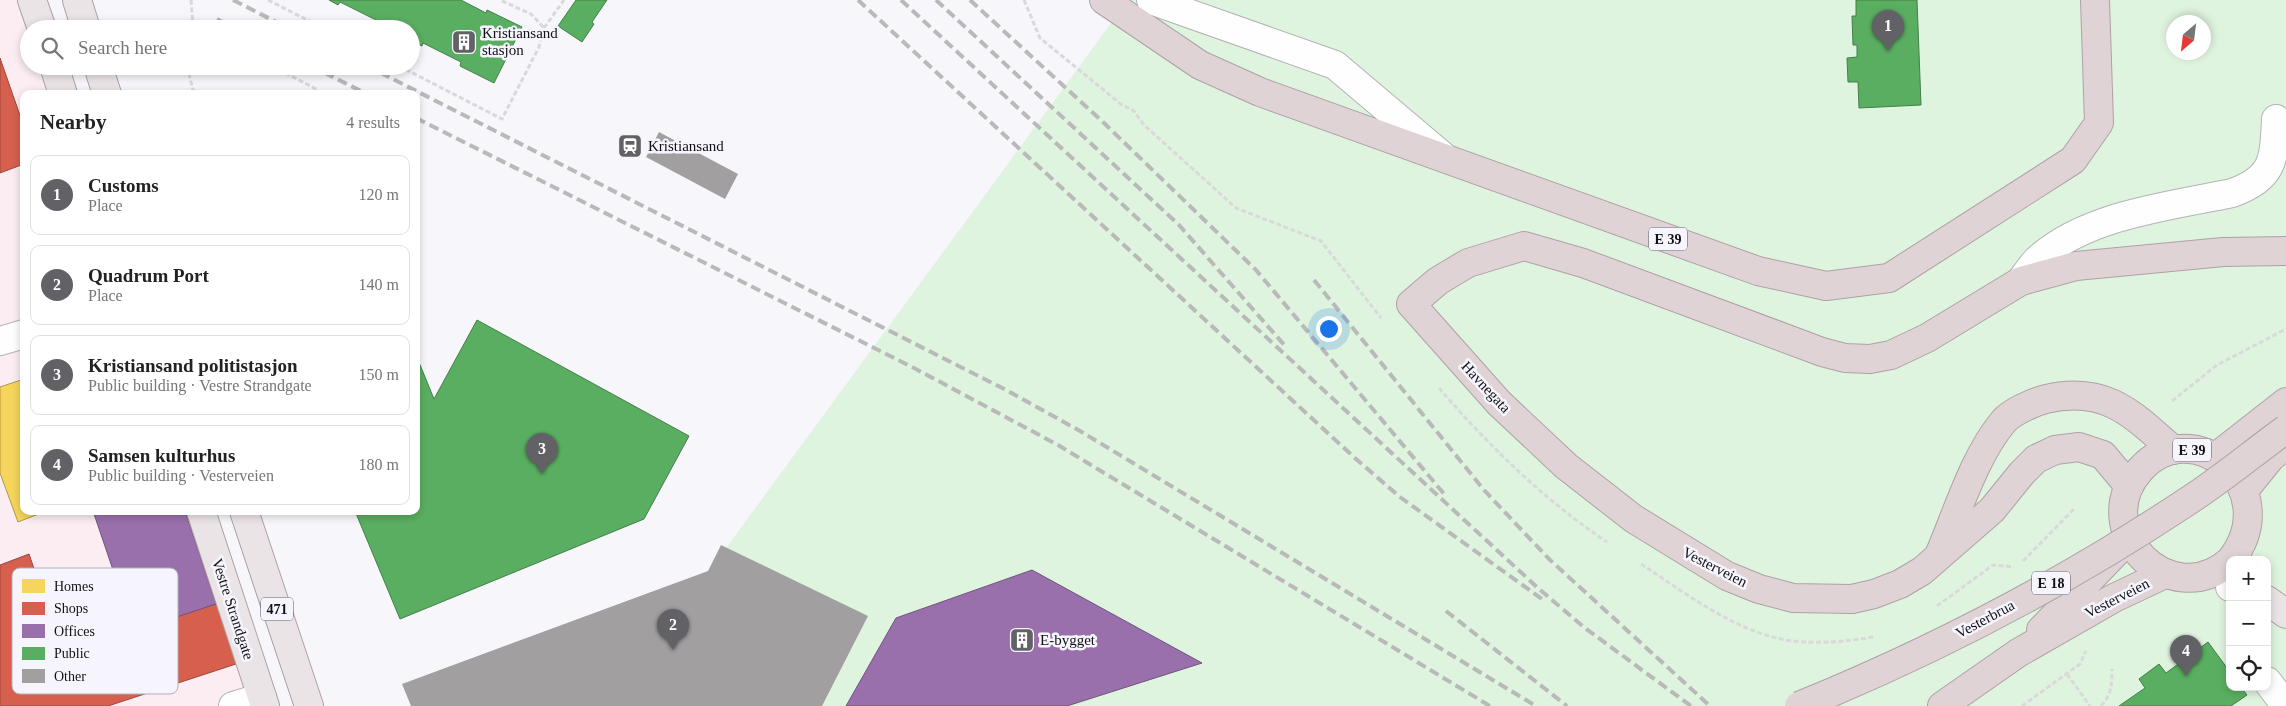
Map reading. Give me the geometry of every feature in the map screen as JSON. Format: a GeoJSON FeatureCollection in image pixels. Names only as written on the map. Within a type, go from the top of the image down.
{"type":"FeatureCollection","features":[{"type":"Feature","properties":{"kind":"highway","name":"E 39"},"geometry":{"type":"LineString","coordinates":[[1104,0],[1200,65],[1260,92],[1758,271],[1826,286],[1889,278],[2073,160],[2098,123],[2095,0]]}},
{"type":"Feature","properties":{"kind":"highway","name":"Havnegata"},"geometry":{"type":"LineString","coordinates":[[1566,466],[1499,403],[1410,304],[1438,281],[1468,263],[1524,246],[1584,263],[1822,352],[1845,358],[1870,359],[1891,355],[1926,338],[2021,281]]}},
{"type":"Feature","properties":{"kind":"highway","name":"E 39"},"geometry":{"type":"LineString","coordinates":[[2021,281],[2076,266],[2223,252],[2286,251]]}},
{"type":"Feature","properties":{"kind":"highway","name":"Vesterveien"},"geometry":{"type":"LineString","coordinates":[[1938,558],[1984,452],[2004,421],[2035,402],[2066,394],[2100,398],[2134,415],[2173,450]]}},
{"type":"Feature","properties":{"kind":"highway","name":"E 39"},"geometry":{"type":"LineString","coordinates":[[2217,456],[2286,402]]}},
{"type":"Feature","properties":{"kind":"highway","name":"Vesterbrua"},"geometry":{"type":"LineString","coordinates":[[1799,706],[1841,689],[1956,635],[2092,561],[2189,500],[2286,429]]}},
{"type":"Feature","properties":{"kind":"highway"},"geometry":{"type":"LineString","coordinates":[[2246,488],[2271,457],[2286,445]]}},
{"type":"Feature","properties":{"kind":"highway","name":"Vesterveien"},"geometry":{"type":"LineString","coordinates":[[1566,466],[1634,519],[1682,551],[1727,576],[1793,598],[1852,599],[1874,594],[1900,584],[1922,571],[1992,510],[2036,459],[2055,450],[2079,447],[2103,455],[2129,486]]}},
{"type":"Feature","properties":{"kind":"highway","name":"E 39"},"geometry":{"type":"LineString","coordinates":[[2226,568],[2187,578],[2165,574],[2150,566],[2137,554],[2128,538],[2123,521],[2124,503],[2129,486],[2140,470],[2155,458],[2173,450],[2196,450],[2217,456],[2234,470],[2246,488],[2252,508],[2250,529],[2237,556]]}},
{"type":"Feature","properties":{"kind":"highway","name":"Vesterveien"},"geometry":{"type":"LineString","coordinates":[[2018,653],[2128,538]]}},
{"type":"Feature","properties":{"kind":"highway","name":"Vesterveien"},"geometry":{"type":"LineString","coordinates":[[1942,706],[2018,653],[2114,598],[2165,574]]}},
{"type":"Feature","properties":{"kind":"main road"},"geometry":{"type":"LineString","coordinates":[[32,0],[39,20]]}},
{"type":"Feature","properties":{"kind":"main road"},"geometry":{"type":"LineString","coordinates":[[77,0],[83,20]]}},
{"type":"Feature","properties":{"kind":"main road"},"geometry":{"type":"LineString","coordinates":[[57,75],[63,90]]}},
{"type":"Feature","properties":{"kind":"main road"},"geometry":{"type":"LineString","coordinates":[[101,75],[106,90]]}},
{"type":"Feature","properties":{"kind":"main road","name":"Vestre Strandgate"},"geometry":{"type":"LineString","coordinates":[[202,515],[264,701]]}},
{"type":"Feature","properties":{"kind":"main road","name":"471"},"geometry":{"type":"LineString","coordinates":[[245,515],[309,706]]}},
{"type":"Feature","properties":{"kind":"main road"},"geometry":{"type":"LineString","coordinates":[[2268,601],[2286,614]]}},
{"type":"Feature","properties":{"kind":"street"},"geometry":{"type":"LineString","coordinates":[[1151,0],[1335,64],[1446,159]]}},
{"type":"Feature","properties":{"kind":"street"},"geometry":{"type":"LineString","coordinates":[[2021,281],[2036,261],[2052,248],[2081,232],[2112,219],[2232,194],[2249,187],[2265,175],[2272,164],[2276,119]]}},
{"type":"Feature","properties":{"kind":"street"},"geometry":{"type":"LineString","coordinates":[[0,342],[20,335]]}},
{"type":"Feature","properties":{"kind":"street"},"geometry":{"type":"LineString","coordinates":[[2271,686],[2286,706]]}},
{"type":"Feature","properties":{"kind":"street"},"geometry":{"type":"LineString","coordinates":[[233,706],[264,701]]}},
{"type":"Feature","properties":{"kind":"path"},"geometry":{"type":"LineString","coordinates":[[191,0],[192,20]]}},
{"type":"Feature","properties":{"kind":"path"},"geometry":{"type":"LineString","coordinates":[[268,0],[307,20]]}},
{"type":"Feature","properties":{"kind":"path"},"geometry":{"type":"LineString","coordinates":[[500,0],[531,14],[544,28]]}},
{"type":"Feature","properties":{"kind":"path"},"geometry":{"type":"LineString","coordinates":[[416,75],[502,119],[539,47],[544,28],[564,0]]}},
{"type":"Feature","properties":{"kind":"path"},"geometry":{"type":"LineString","coordinates":[[189,75],[193,90]]}},
{"type":"Feature","properties":{"kind":"path"},"geometry":{"type":"LineString","coordinates":[[289,75],[318,90]]}},
{"type":"Feature","properties":{"kind":"path"},"geometry":{"type":"LineString","coordinates":[[2172,401],[2217,365],[2286,329]]}},
{"type":"Feature","properties":{"kind":"path"},"geometry":{"type":"LineString","coordinates":[[2022,706],[2080,664],[2085,655],[2086,648]]}},
{"type":"Feature","properties":{"kind":"path"},"geometry":{"type":"LineString","coordinates":[[2101,706],[2109,698],[2112,687],[2112,669]]}},
{"type":"Feature","properties":{"kind":"path"},"geometry":{"type":"LineString","coordinates":[[2067,674],[2090,706]]}},
{"type":"Feature","properties":{"kind":"shaded area"},"geometry":{"type":"Polygon","coordinates":[[[0,0],[22,0],[27,20],[20,20],[20,75],[46,75],[51,90],[20,90],[20,515],[204,515],[258,706],[0,706],[0,0]]]}},
{"type":"Feature","properties":{"kind":"green space"},"geometry":{"type":"Polygon","coordinates":[[[1128,0],[2286,0],[2286,706],[610,706],[1128,0]]]}},
{"type":"Feature","properties":{"kind":"building: Homes"},"geometry":{"type":"Polygon","coordinates":[[[20,380],[20,515],[36,515],[18,522],[0,473],[0,387],[20,380]]]}},
{"type":"Feature","properties":{"kind":"building: Shops"},"geometry":{"type":"Polygon","coordinates":[[[0,58],[20,116],[20,166],[0,173],[0,58]]]}},
{"type":"Feature","properties":{"kind":"building: Shops"},"geometry":{"type":"Polygon","coordinates":[[[29,554],[34,568],[12,568],[12,694],[145,694],[108,706],[0,706],[0,565],[29,554]]]}},
{"type":"Feature","properties":{"kind":"building: Shops"},"geometry":{"type":"Polygon","coordinates":[[[218,603],[239,663],[178,683],[178,616],[218,603]]]}},
{"type":"Feature","properties":{"kind":"building: Offices"},"geometry":{"type":"Polygon","coordinates":[[[94,515],[186,515],[216,604],[178,617],[178,568],[112,568],[94,515]]]}},
{"type":"Feature","properties":{"kind":"building: Offices","name":"E-bygget"},"geometry":{"type":"Polygon","coordinates":[[[1032,570],[1202,663],[1067,706],[846,706],[896,618],[1032,570]]]}},
{"type":"Feature","properties":{"kind":"building: Public","name":"Kristiansand stasjon"},"geometry":{"type":"Polygon","coordinates":[[[329,0],[461,0],[486,13],[487,10],[522,27],[494,83],[460,66],[461,62],[423,43],[422,46],[420,45],[420,20],[376,20],[340,2],[338,5],[329,0]]]}},
{"type":"Feature","properties":{"kind":"building: Public"},"geometry":{"type":"Polygon","coordinates":[[[576,0],[607,0],[592,22],[594,24],[582,42],[558,26],[576,0]]]}},
{"type":"Feature","properties":{"kind":"building: Public"},"geometry":{"type":"Polygon","coordinates":[[[1856,0],[1917,0],[1921,105],[1859,108],[1858,82],[1848,82],[1847,58],[1857,57],[1857,45],[1853,45],[1852,16],[1856,16],[1856,0]]]}},
{"type":"Feature","properties":{"kind":"building: Public"},"geometry":{"type":"Polygon","coordinates":[[[477,320],[689,436],[644,519],[400,619],[357,515],[420,515],[420,365],[434,399],[477,320]]]}},
{"type":"Feature","properties":{"kind":"building: Public"},"geometry":{"type":"Polygon","coordinates":[[[2208,642],[2226,667],[2226,691],[2244,691],[2247,695],[2231,706],[2119,706],[2145,688],[2139,679],[2159,664],[2166,673],[2208,642]]]}},
{"type":"Feature","properties":{"kind":"building: Other"},"geometry":{"type":"Polygon","coordinates":[[[659,132],[738,174],[725,199],[646,157],[659,132]]]}},
{"type":"Feature","properties":{"kind":"building: Other"},"geometry":{"type":"Polygon","coordinates":[[[721,545],[868,616],[822,706],[411,706],[402,684],[708,571],[721,545]]]}},
{"type":"Feature","properties":{"kind":"railway"},"geometry":{"type":"LineString","coordinates":[[233,0],[272,20]]}},
{"type":"Feature","properties":{"kind":"railway"},"geometry":{"type":"LineString","coordinates":[[858,0],[1356,459],[1400,497],[1542,599]]}},
{"type":"Feature","properties":{"kind":"railway"},"geometry":{"type":"LineString","coordinates":[[901,0],[1539,589],[1585,628],[1691,706]]}},
{"type":"Feature","properties":{"kind":"railway"},"geometry":{"type":"LineString","coordinates":[[936,0],[1179,225],[1286,347]]}},
{"type":"Feature","properties":{"kind":"railway"},"geometry":{"type":"LineString","coordinates":[[970,0],[1104,123],[1256,270],[1445,495]]}},
{"type":"Feature","properties":{"kind":"railway"},"geometry":{"type":"LineString","coordinates":[[329,75],[359,90]]}},
{"type":"Feature","properties":{"kind":"railway"},"geometry":{"type":"LineString","coordinates":[[385,75],[414,90]]}},
{"type":"Feature","properties":{"kind":"railway"},"geometry":{"type":"LineString","coordinates":[[420,93],[1008,391],[1080,431],[1536,706]]}},
{"type":"Feature","properties":{"kind":"railway"},"geometry":{"type":"LineString","coordinates":[[420,120],[914,368],[1058,445],[1490,706]]}},
{"type":"Feature","properties":{"kind":"railway"},"geometry":{"type":"LineString","coordinates":[[1314,280],[1484,490],[1549,559],[1710,706]]}},
{"type":"Feature","properties":{"kind":"railway"},"geometry":{"type":"LineString","coordinates":[[1446,611],[1567,706]]}},
{"type":"Feature","properties":{"kind":"place","name":"Kristiansand stasjon"},"geometry":{"type":"Point","coordinates":[464,42]}},
{"type":"Feature","properties":{"kind":"place","name":"Customs"},"geometry":{"type":"Point","coordinates":[1888,51]}},
{"type":"Feature","properties":{"kind":"place","name":"Kristiansand"},"geometry":{"type":"Point","coordinates":[630,146]}},
{"type":"Feature","properties":{"kind":"place","name":"Kristiansand politistasjon"},"geometry":{"type":"Point","coordinates":[542,474]}},
{"type":"Feature","properties":{"kind":"place","name":"E-bygget"},"geometry":{"type":"Point","coordinates":[1022,640]}},
{"type":"Feature","properties":{"kind":"place","name":"Quadrum Port"},"geometry":{"type":"Point","coordinates":[673,650]}},
{"type":"Feature","properties":{"kind":"place","name":"Samsen kulturhus"},"geometry":{"type":"Point","coordinates":[2186,676]}}]}
